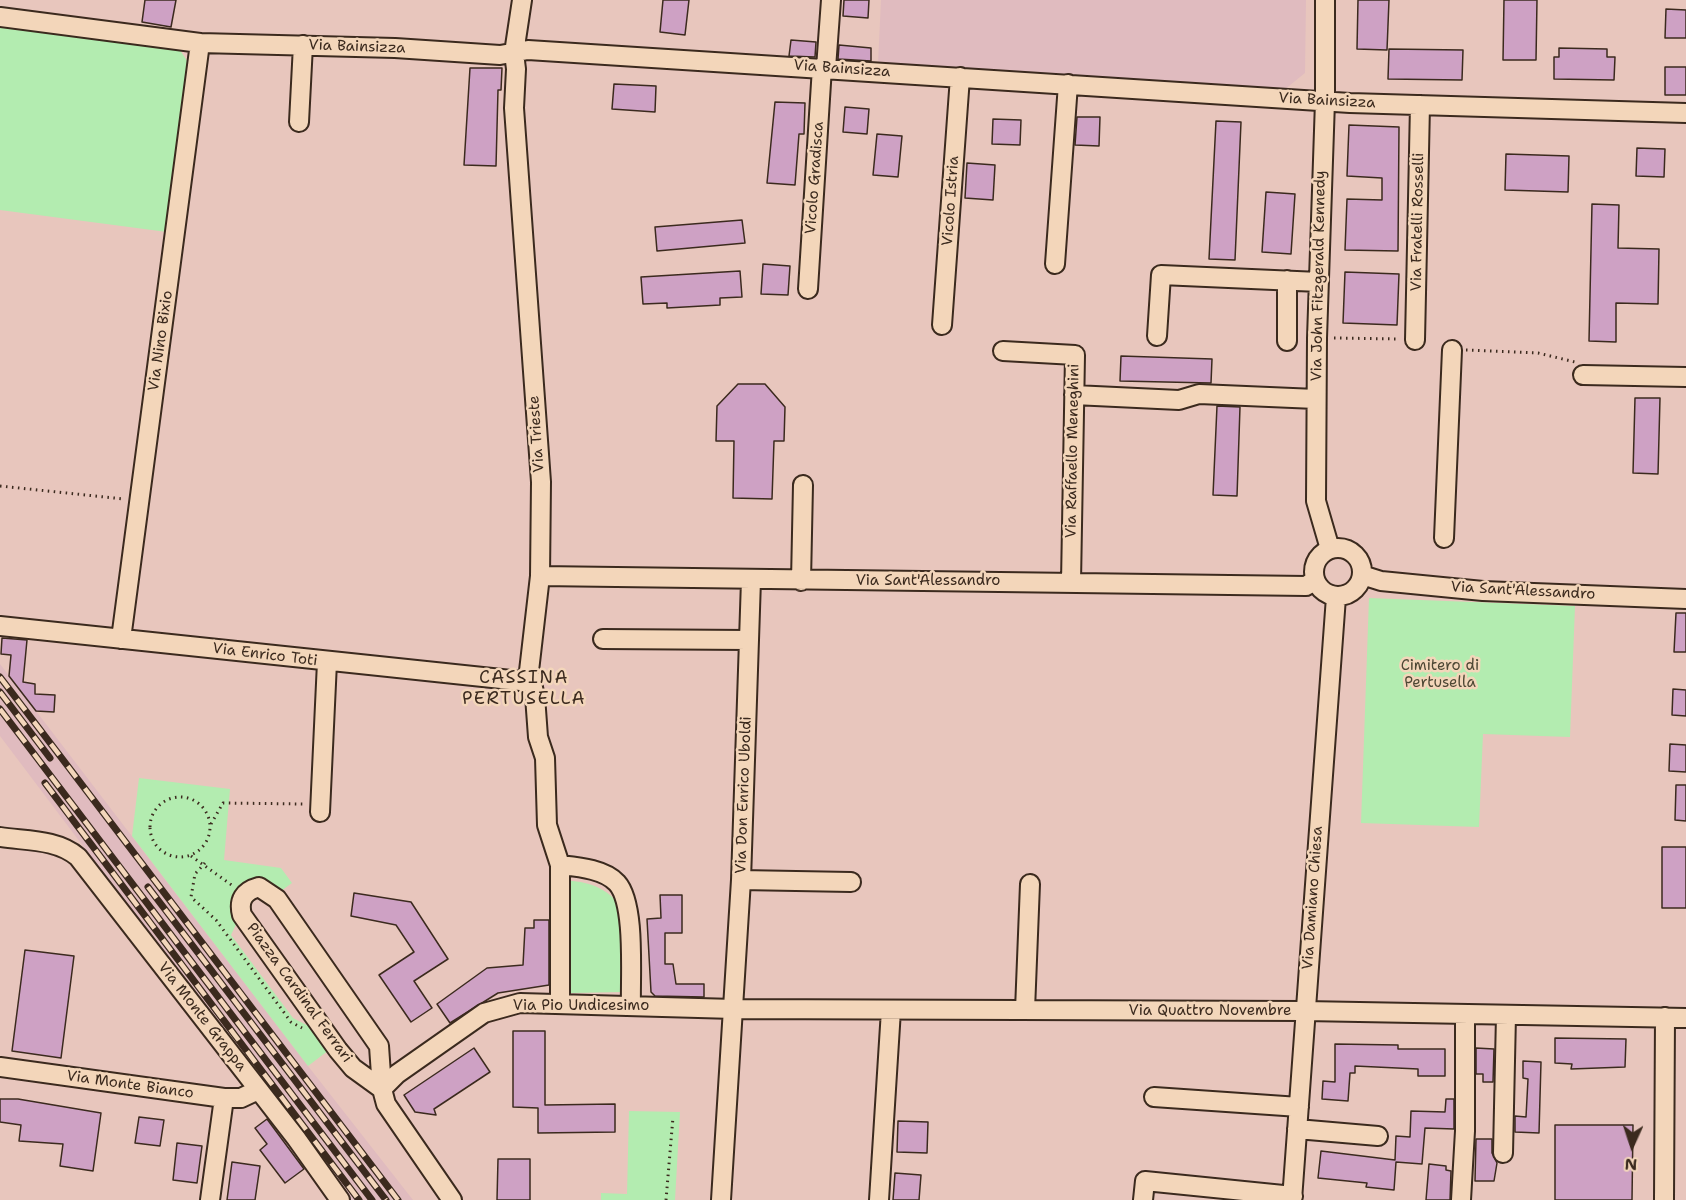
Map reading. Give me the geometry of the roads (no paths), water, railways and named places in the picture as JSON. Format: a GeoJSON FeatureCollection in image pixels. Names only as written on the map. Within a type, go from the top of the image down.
{"type":"FeatureCollection","features":[{"type":"Feature","properties":{"kind":"street","name":"Via Trieste"},"geometry":{"type":"LineString","coordinates":[[522,0],[514,53],[518,186],[541,482],[540,576],[534,607],[530,682],[535,696],[538,737],[544,758],[547,825],[560,865],[560,1004]]}},
{"type":"Feature","properties":{"kind":"street","name":"Vicolo Gradisca"},"geometry":{"type":"LineString","coordinates":[[808,289],[831,0]]}},
{"type":"Feature","properties":{"kind":"street","name":"Via John Fitzgerald Kennedy"},"geometry":{"type":"LineString","coordinates":[[1325,0],[1325,101],[1316,399],[1317,501],[1330,549]]}},
{"type":"Feature","properties":{"kind":"street","name":"Via Bainsizza"},"geometry":{"type":"LineString","coordinates":[[0,17],[200,43],[303,45],[500,55],[528,50],[824,67],[1325,101],[1686,113]]}},
{"type":"Feature","properties":{"kind":"street","name":"Via Nino Bixio"},"geometry":{"type":"LineString","coordinates":[[121,639],[200,43]]}},
{"type":"Feature","properties":{"kind":"street"},"geometry":{"type":"LineString","coordinates":[[298,122],[303,45]]}},
{"type":"Feature","properties":{"kind":"street","name":"Vicolo Istria"},"geometry":{"type":"LineString","coordinates":[[942,325],[960,77]]}},
{"type":"Feature","properties":{"kind":"street"},"geometry":{"type":"LineString","coordinates":[[1054,264],[1068,84]]}},
{"type":"Feature","properties":{"kind":"street","name":"Via Fratelli Rosselli"},"geometry":{"type":"LineString","coordinates":[[1415,340],[1420,105]]}},
{"type":"Feature","properties":{"kind":"street"},"geometry":{"type":"LineString","coordinates":[[1157,336],[1161,275],[1319,282]]}},
{"type":"Feature","properties":{"kind":"street"},"geometry":{"type":"LineString","coordinates":[[1287,280],[1287,341]]}},
{"type":"Feature","properties":{"kind":"street"},"geometry":{"type":"LineString","coordinates":[[1444,538],[1452,350]]}},
{"type":"Feature","properties":{"kind":"street","name":"Via Raffaello Meneghini"},"geometry":{"type":"LineString","coordinates":[[1003,351],[1075,355],[1071,582]]}},
{"type":"Feature","properties":{"kind":"street"},"geometry":{"type":"LineString","coordinates":[[1583,368],[1686,377]]}},
{"type":"Feature","properties":{"kind":"street"},"geometry":{"type":"LineString","coordinates":[[1074,395],[1179,400],[1199,394],[1316,399]]}},
{"type":"Feature","properties":{"kind":"street"},"geometry":{"type":"LineString","coordinates":[[801,580],[804,485]]}},
{"type":"Feature","properties":{"kind":"street"},"geometry":{"type":"LineString","coordinates":[[1330,549],[1344,549],[1352,553],[1361,565],[1362,575],[1355,589],[1345,596],[1336,597],[1324,592],[1315,580],[1315,564],[1319,557],[1330,549]]}},
{"type":"Feature","properties":{"kind":"street","name":"Via Sant'Alessandro"},"geometry":{"type":"LineString","coordinates":[[1362,575],[1381,580],[1483,591],[1686,599]]}},
{"type":"Feature","properties":{"kind":"street","name":"Via Sant'Alessandro"},"geometry":{"type":"LineString","coordinates":[[540,576],[1306,586],[1315,580]]}},
{"type":"Feature","properties":{"kind":"street","name":"Via Don Enrico Uboldi"},"geometry":{"type":"LineString","coordinates":[[721,1200],[741,880],[751,580]]}},
{"type":"Feature","properties":{"kind":"street","name":"Via Damiano Chiesa"},"geometry":{"type":"LineString","coordinates":[[1292,1198],[1336,597]]}},
{"type":"Feature","properties":{"kind":"street","name":"Via Enrico Toti"},"geometry":{"type":"LineString","coordinates":[[0,626],[530,682]]}},
{"type":"Feature","properties":{"kind":"street"},"geometry":{"type":"LineString","coordinates":[[603,639],[748,640]]}},
{"type":"Feature","properties":{"kind":"street"},"geometry":{"type":"LineString","coordinates":[[320,809],[327,662]]}},
{"type":"Feature","properties":{"kind":"street","name":"Via Monte Grappa"},"geometry":{"type":"LineString","coordinates":[[0,837],[54,844],[70,850],[86,866],[340,1200]]}},
{"type":"Feature","properties":{"kind":"street"},"geometry":{"type":"LineString","coordinates":[[560,865],[600,873],[617,883],[628,901],[631,1006]]}},
{"type":"Feature","properties":{"kind":"street"},"geometry":{"type":"LineString","coordinates":[[741,880],[852,882]]}},
{"type":"Feature","properties":{"kind":"street"},"geometry":{"type":"LineString","coordinates":[[1025,1010],[1030,884]]}},
{"type":"Feature","properties":{"kind":"street","name":"Piazza Cardinal Ferrari"},"geometry":{"type":"LineString","coordinates":[[259,887],[277,899],[379,1046],[382,1089],[358,1072],[338,1050],[242,915],[240,907],[242,896],[250,889],[259,887]]}},
{"type":"Feature","properties":{"kind":"street","name":"Via Pio Undicesimo"},"geometry":{"type":"LineString","coordinates":[[382,1089],[397,1074],[484,1013],[520,1003],[734,1009]]}},
{"type":"Feature","properties":{"kind":"street","name":"Via Quattro Novembre"},"geometry":{"type":"LineString","coordinates":[[734,1009],[1305,1011],[1686,1018]]}},
{"type":"Feature","properties":{"kind":"street"},"geometry":{"type":"LineString","coordinates":[[879,1200],[891,1010]]}},
{"type":"Feature","properties":{"kind":"street"},"geometry":{"type":"LineString","coordinates":[[1461,1200],[1465,1131],[1465,1014]]}},
{"type":"Feature","properties":{"kind":"street"},"geometry":{"type":"LineString","coordinates":[[1503,1153],[1506,1015]]}},
{"type":"Feature","properties":{"kind":"street"},"geometry":{"type":"LineString","coordinates":[[1664,1200],[1665,1017]]}},
{"type":"Feature","properties":{"kind":"street","name":"Via Monte Bianco"},"geometry":{"type":"LineString","coordinates":[[0,1067],[224,1098],[242,1098],[258,1090]]}},
{"type":"Feature","properties":{"kind":"street"},"geometry":{"type":"LineString","coordinates":[[382,1089],[391,1113],[452,1200]]}},
{"type":"Feature","properties":{"kind":"street"},"geometry":{"type":"LineString","coordinates":[[1154,1097],[1299,1107]]}},
{"type":"Feature","properties":{"kind":"street"},"geometry":{"type":"LineString","coordinates":[[210,1200],[224,1098]]}},
{"type":"Feature","properties":{"kind":"street"},"geometry":{"type":"LineString","coordinates":[[1297,1130],[1378,1136]]}},
{"type":"Feature","properties":{"kind":"street"},"geometry":{"type":"LineString","coordinates":[[1143,1200],[1145,1181],[1292,1198]]}},
{"type":"Feature","properties":{"kind":"railway"},"geometry":{"type":"LineString","coordinates":[[0,677],[398,1200]]}},
{"type":"Feature","properties":{"kind":"railway"},"geometry":{"type":"LineString","coordinates":[[0,692],[50,758]]}},
{"type":"Feature","properties":{"kind":"railway"},"geometry":{"type":"LineString","coordinates":[[0,709],[372,1200]]}},
{"type":"Feature","properties":{"kind":"railway"},"geometry":{"type":"LineString","coordinates":[[45,783],[359,1200]]}},
{"type":"Feature","properties":{"kind":"railway"},"geometry":{"type":"LineString","coordinates":[[148,887],[386,1200]]}},
{"type":"Feature","properties":{"kind":"district","name":"CASSINA PERTUSELLA"},"geometry":{"type":"Point","coordinates":[524,688]}},
{"type":"Feature","properties":{"kind":"park label","name":"Cimitero di Pertusella"},"geometry":{"type":"Point","coordinates":[1440,674]}}]}
